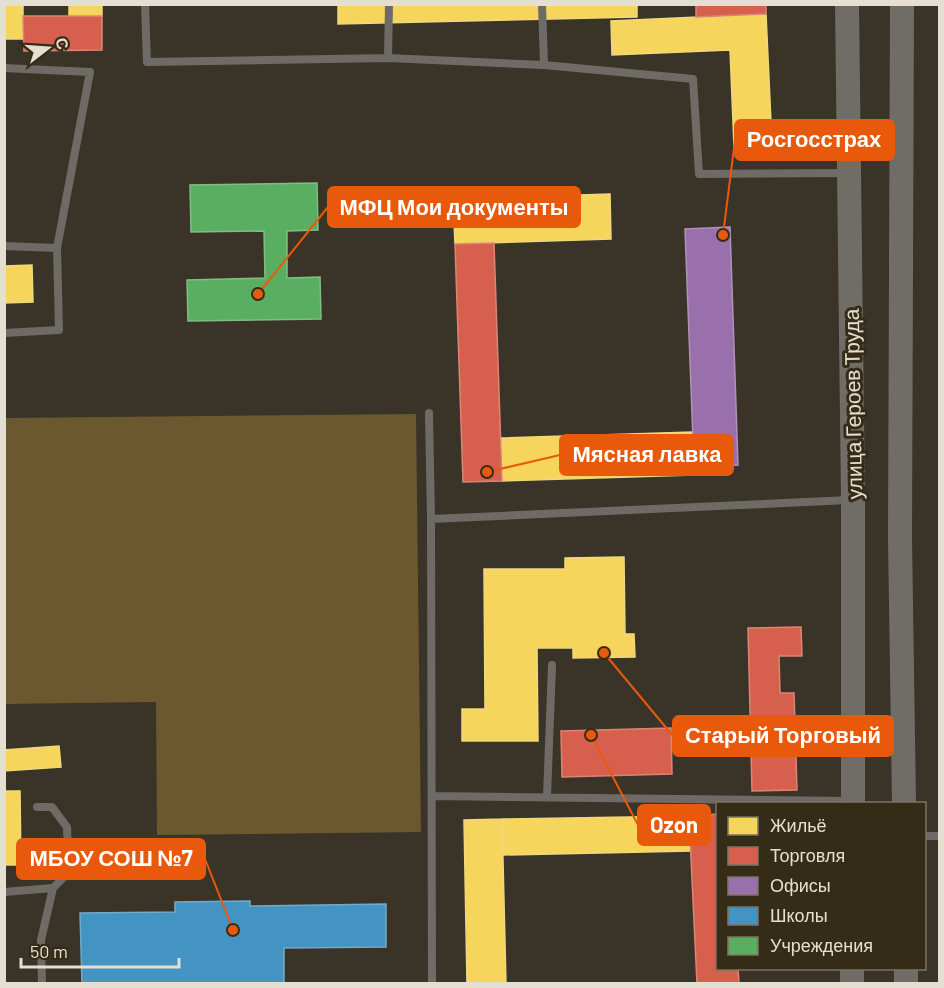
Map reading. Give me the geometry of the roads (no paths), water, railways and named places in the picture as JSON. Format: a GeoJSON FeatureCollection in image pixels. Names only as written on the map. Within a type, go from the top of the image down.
{"type":"FeatureCollection","features":[{"type":"Feature","properties":{"kind":"main road","name":"улица Героев Труда"},"geometry":{"type":"LineString","coordinates":[[847,4],[854,500],[854,802]]}},
{"type":"Feature","properties":{"kind":"main road"},"geometry":{"type":"LineString","coordinates":[[902,4],[900,537],[904,802]]}},
{"type":"Feature","properties":{"kind":"lane"},"geometry":{"type":"LineString","coordinates":[[145,4],[147,62],[388,58],[544,65],[693,79],[699,174],[848,173]]}},
{"type":"Feature","properties":{"kind":"lane"},"geometry":{"type":"LineString","coordinates":[[388,58],[389,4]]}},
{"type":"Feature","properties":{"kind":"lane"},"geometry":{"type":"LineString","coordinates":[[542,4],[544,65]]}},
{"type":"Feature","properties":{"kind":"lane"},"geometry":{"type":"LineString","coordinates":[[4,68],[90,72],[57,248],[59,330],[4,333]]}},
{"type":"Feature","properties":{"kind":"lane"},"geometry":{"type":"LineString","coordinates":[[4,246],[57,248]]}},
{"type":"Feature","properties":{"kind":"lane"},"geometry":{"type":"LineString","coordinates":[[429,413],[432,984]]}},
{"type":"Feature","properties":{"kind":"lane"},"geometry":{"type":"LineString","coordinates":[[431,519],[854,500]]}},
{"type":"Feature","properties":{"kind":"lane"},"geometry":{"type":"LineString","coordinates":[[547,797],[552,665]]}},
{"type":"Feature","properties":{"kind":"lane"},"geometry":{"type":"LineString","coordinates":[[432,796],[854,802]]}},
{"type":"Feature","properties":{"kind":"lane"},"geometry":{"type":"LineString","coordinates":[[37,807],[52,807],[67,827],[69,872],[53,888],[41,940],[42,984]]}},
{"type":"Feature","properties":{"kind":"lane"},"geometry":{"type":"LineString","coordinates":[[4,892],[53,888]]}},
{"type":"Feature","properties":{"kind":"place","name":"Росгосстрах"},"geometry":{"type":"Point","coordinates":[723,235]}},
{"type":"Feature","properties":{"kind":"place","name":"МФЦ Мои документы"},"geometry":{"type":"Point","coordinates":[258,294]}},
{"type":"Feature","properties":{"kind":"place","name":"Мясная лавка"},"geometry":{"type":"Point","coordinates":[487,472]}},
{"type":"Feature","properties":{"kind":"place","name":"Старый Торговый"},"geometry":{"type":"Point","coordinates":[604,653]}},
{"type":"Feature","properties":{"kind":"place","name":"Ozon"},"geometry":{"type":"Point","coordinates":[591,735]}},
{"type":"Feature","properties":{"kind":"place","name":"МБОУ СОШ №7"},"geometry":{"type":"Point","coordinates":[233,930]}}]}
